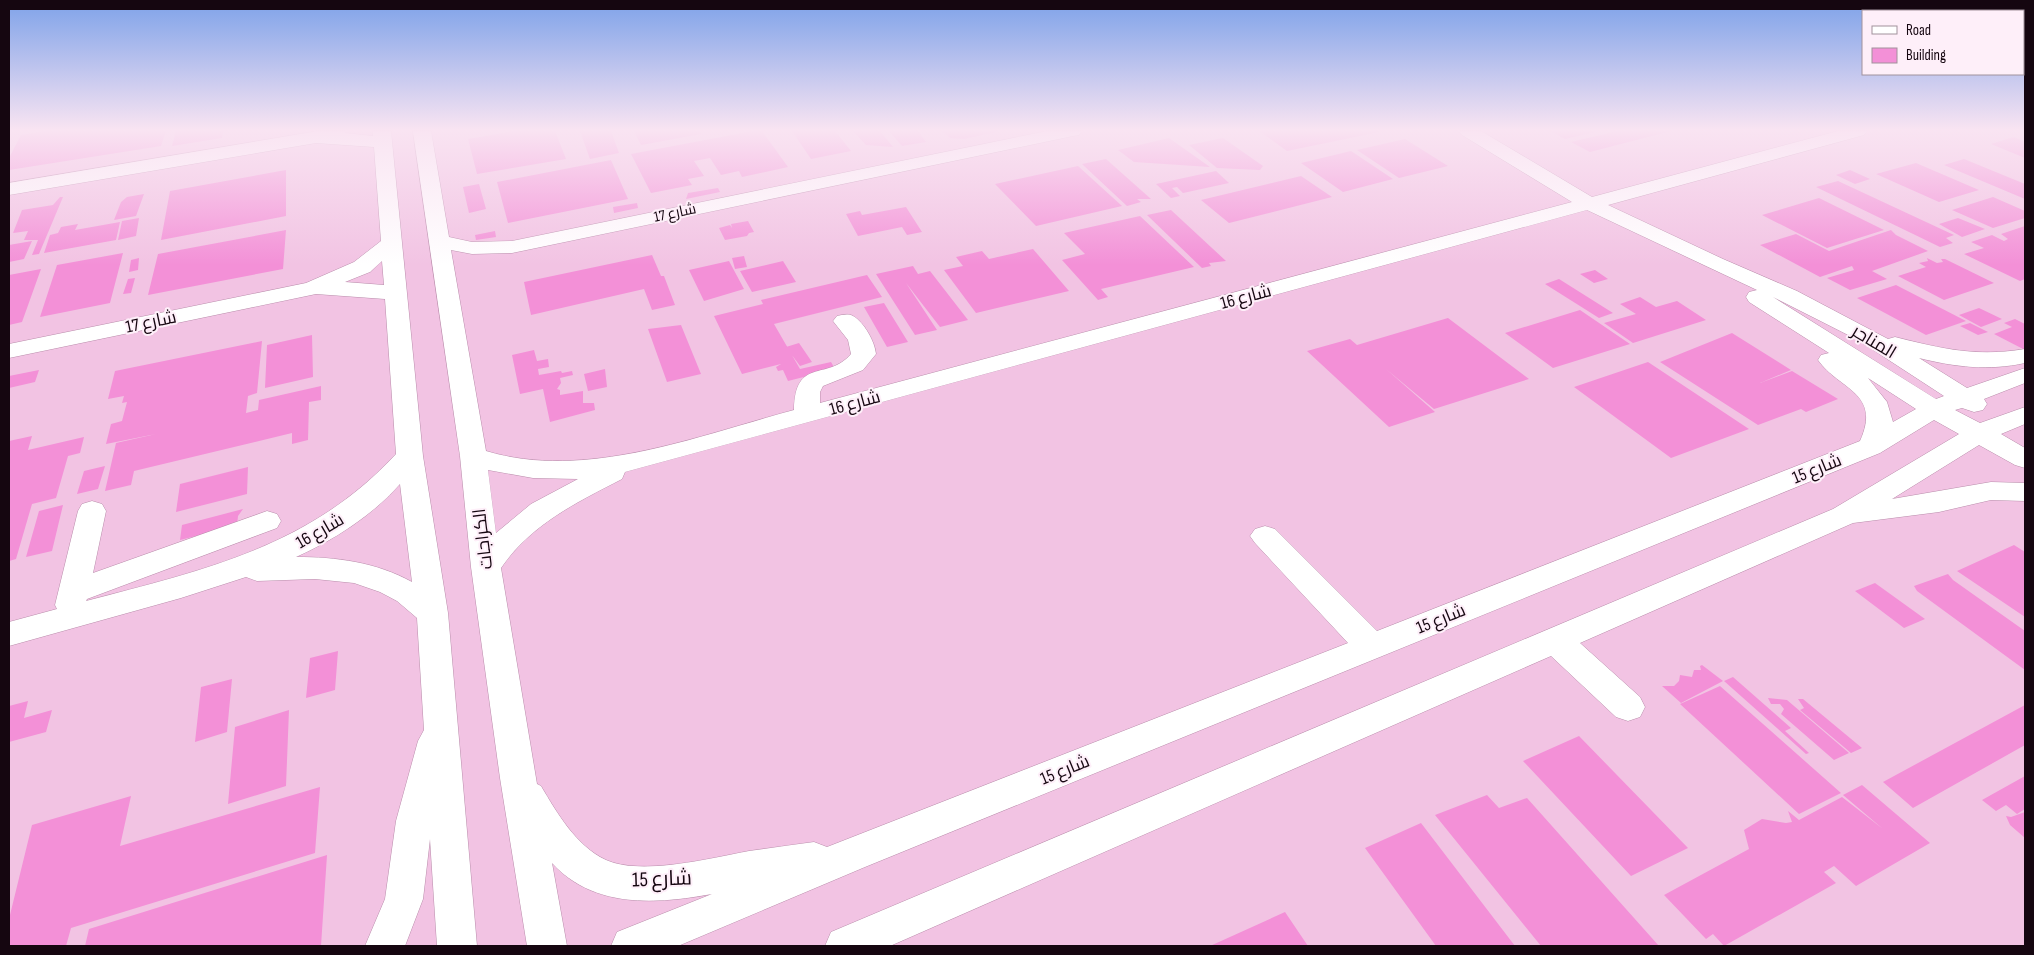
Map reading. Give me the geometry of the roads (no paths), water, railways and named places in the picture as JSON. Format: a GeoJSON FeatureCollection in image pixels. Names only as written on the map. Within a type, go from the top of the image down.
{"type":"FeatureCollection","features":[{"type":"Feature","properties":{"kind":"street"},"geometry":{"type":"LineString","coordinates":[[9,190],[80,185],[127,176]]}},
{"type":"Feature","properties":{"kind":"street"},"geometry":{"type":"LineString","coordinates":[[387,176],[410,456],[432,613],[457,946]]}},
{"type":"Feature","properties":{"kind":"street","name":"الكراجات"},"geometry":{"type":"LineString","coordinates":[[432,176],[474,456],[486,567],[518,778],[547,946]]}},
{"type":"Feature","properties":{"kind":"street","name":"شارع 17"},"geometry":{"type":"LineString","coordinates":[[446,279],[479,260],[512,247],[857,176]]}},
{"type":"Feature","properties":{"kind":"street","name":"المناجر"},"geometry":{"type":"LineString","coordinates":[[1542,176],[1590,204],[1715,264],[1789,296],[1866,335],[1947,403],[1978,434],[2025,459]]}},
{"type":"Feature","properties":{"kind":"street","name":"شارع 16"},"geometry":{"type":"LineString","coordinates":[[474,456],[492,463],[535,471],[584,470],[634,462],[1694,176]]}},
{"type":"Feature","properties":{"kind":"street","name":"شارع 17"},"geometry":{"type":"LineString","coordinates":[[293,293],[347,275],[375,259],[393,242]]}},
{"type":"Feature","properties":{"kind":"street","name":"شارع 17"},"geometry":{"type":"LineString","coordinates":[[441,242],[472,248],[512,247]]}},
{"type":"Feature","properties":{"kind":"street","name":"المناجر"},"geometry":{"type":"LineString","coordinates":[[1715,264],[1847,373],[1871,399],[1878,410],[1880,419],[1879,430],[1871,447]]}},
{"type":"Feature","properties":{"kind":"street","name":"شارع 17"},"geometry":{"type":"LineString","coordinates":[[9,352],[293,293],[349,288],[397,294]]}},
{"type":"Feature","properties":{"kind":"street","name":"المناجر"},"geometry":{"type":"LineString","coordinates":[[1763,302],[1947,403],[2019,423]]}},
{"type":"Feature","properties":{"kind":"street"},"geometry":{"type":"LineString","coordinates":[[807,415],[807,392],[813,381],[858,364],[864,356],[864,347],[845,321]]}},
{"type":"Feature","properties":{"kind":"street"},"geometry":{"type":"LineString","coordinates":[[1866,335],[1935,356],[1968,362],[1991,362],[2025,356]]}},
{"type":"Feature","properties":{"kind":"street","name":"شارع 15"},"geometry":{"type":"LineString","coordinates":[[631,946],[852,855],[1871,447],[1947,403],[2025,376]]}},
{"type":"Feature","properties":{"kind":"street"},"geometry":{"type":"LineString","coordinates":[[845,946],[1843,516],[1978,434],[2019,423]]}},
{"type":"Feature","properties":{"kind":"street","name":"شارع 16"},"geometry":{"type":"LineString","coordinates":[[211,579],[283,552],[318,534],[373,496],[394,476],[410,456]]}},
{"type":"Feature","properties":{"kind":"street","name":"شارع 16"},"geometry":{"type":"LineString","coordinates":[[486,567],[503,542],[528,520],[574,492],[634,462]]}},
{"type":"Feature","properties":{"kind":"street"},"geometry":{"type":"LineString","coordinates":[[1843,516],[1938,502],[1991,491],[2025,492]]}},
{"type":"Feature","properties":{"kind":"street"},"geometry":{"type":"LineString","coordinates":[[70,605],[92,511]]}},
{"type":"Feature","properties":{"kind":"street"},"geometry":{"type":"LineString","coordinates":[[70,605],[267,521]]}},
{"type":"Feature","properties":{"kind":"street"},"geometry":{"type":"LineString","coordinates":[[1265,536],[1372,647]]}},
{"type":"Feature","properties":{"kind":"street","name":"شارع 16"},"geometry":{"type":"LineString","coordinates":[[9,634],[70,605],[258,570],[293,568],[342,570],[378,579],[408,593],[432,613]]}},
{"type":"Feature","properties":{"kind":"street"},"geometry":{"type":"LineString","coordinates":[[1555,640],[1628,708]]}},
{"type":"Feature","properties":{"kind":"street"},"geometry":{"type":"LineString","coordinates":[[385,946],[404,899],[414,821],[441,720]]}},
{"type":"Feature","properties":{"kind":"street","name":"شارع 15"},"geometry":{"type":"LineString","coordinates":[[518,778],[548,833],[577,862],[605,877],[640,883],[686,880],[751,868],[852,855]]}}]}
